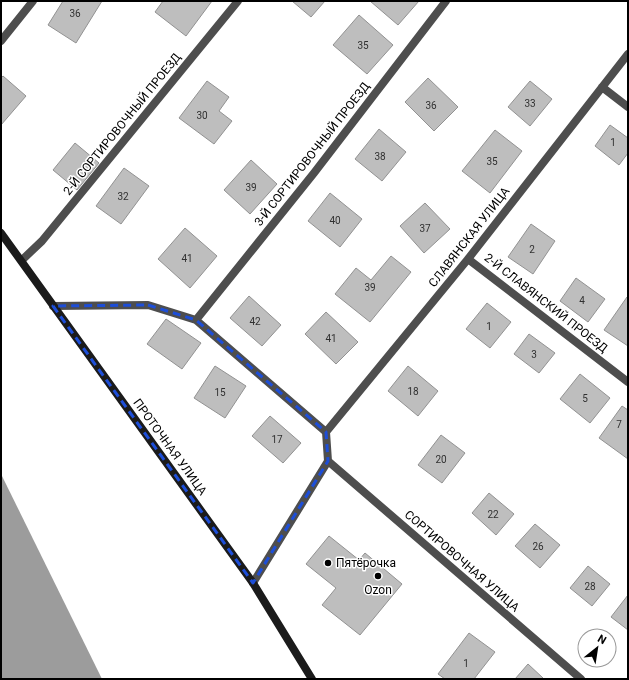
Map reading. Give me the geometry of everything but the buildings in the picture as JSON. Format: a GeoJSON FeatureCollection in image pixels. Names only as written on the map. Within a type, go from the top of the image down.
{"type":"FeatureCollection","features":[{"type":"Feature","properties":{"kind":"main road","name":"ПРОТОЧНАЯ УЛИЦА"},"geometry":{"type":"LineString","coordinates":[[1,233],[22,260],[53,306],[253,583],[312,679]]}},
{"type":"Feature","properties":{"kind":"street"},"geometry":{"type":"LineString","coordinates":[[1,41],[34,1]]}},
{"type":"Feature","properties":{"kind":"street","name":"2-Й СОРТИРОВОЧНЫЙ ПРОЕЗД"},"geometry":{"type":"LineString","coordinates":[[22,260],[42,241],[238,1]]}},
{"type":"Feature","properties":{"kind":"street","name":"3-Й СОРТИРОВОЧНЫЙ ПРОЕЗД"},"geometry":{"type":"LineString","coordinates":[[196,320],[314,173],[446,1]]}},
{"type":"Feature","properties":{"kind":"street","name":"СЛАВЯНСКАЯ УЛИЦА"},"geometry":{"type":"LineString","coordinates":[[326,432],[468,259],[628,54]]}},
{"type":"Feature","properties":{"kind":"street"},"geometry":{"type":"LineString","coordinates":[[602,87],[628,107]]}},
{"type":"Feature","properties":{"kind":"street","name":"2-Й СЛАВЯНСКИЙ ПРОЕЗД"},"geometry":{"type":"LineString","coordinates":[[468,259],[628,382]]}},
{"type":"Feature","properties":{"kind":"street"},"geometry":{"type":"LineString","coordinates":[[53,306],[148,305],[196,320],[326,432],[328,461],[253,583]]}},
{"type":"Feature","properties":{"kind":"street","name":"СОРТИРОВОЧНАЯ УЛИЦА"},"geometry":{"type":"LineString","coordinates":[[328,461],[581,679]]}},
{"type":"Feature","properties":{"kind":"highlighted area"},"geometry":{"type":"Polygon","coordinates":[[[148,305],[196,320],[326,432],[328,461],[253,583],[53,306],[148,305]]]}},
{"type":"Feature","properties":{"kind":"shaded area"},"geometry":{"type":"Polygon","coordinates":[[[1,474],[102,679],[1,679],[1,474]]]}},
{"type":"Feature","properties":{"kind":"place","name":"Пятёрочка"},"geometry":{"type":"Point","coordinates":[328,563]}},
{"type":"Feature","properties":{"kind":"place","name":"Ozon"},"geometry":{"type":"Point","coordinates":[378,576]}}]}
